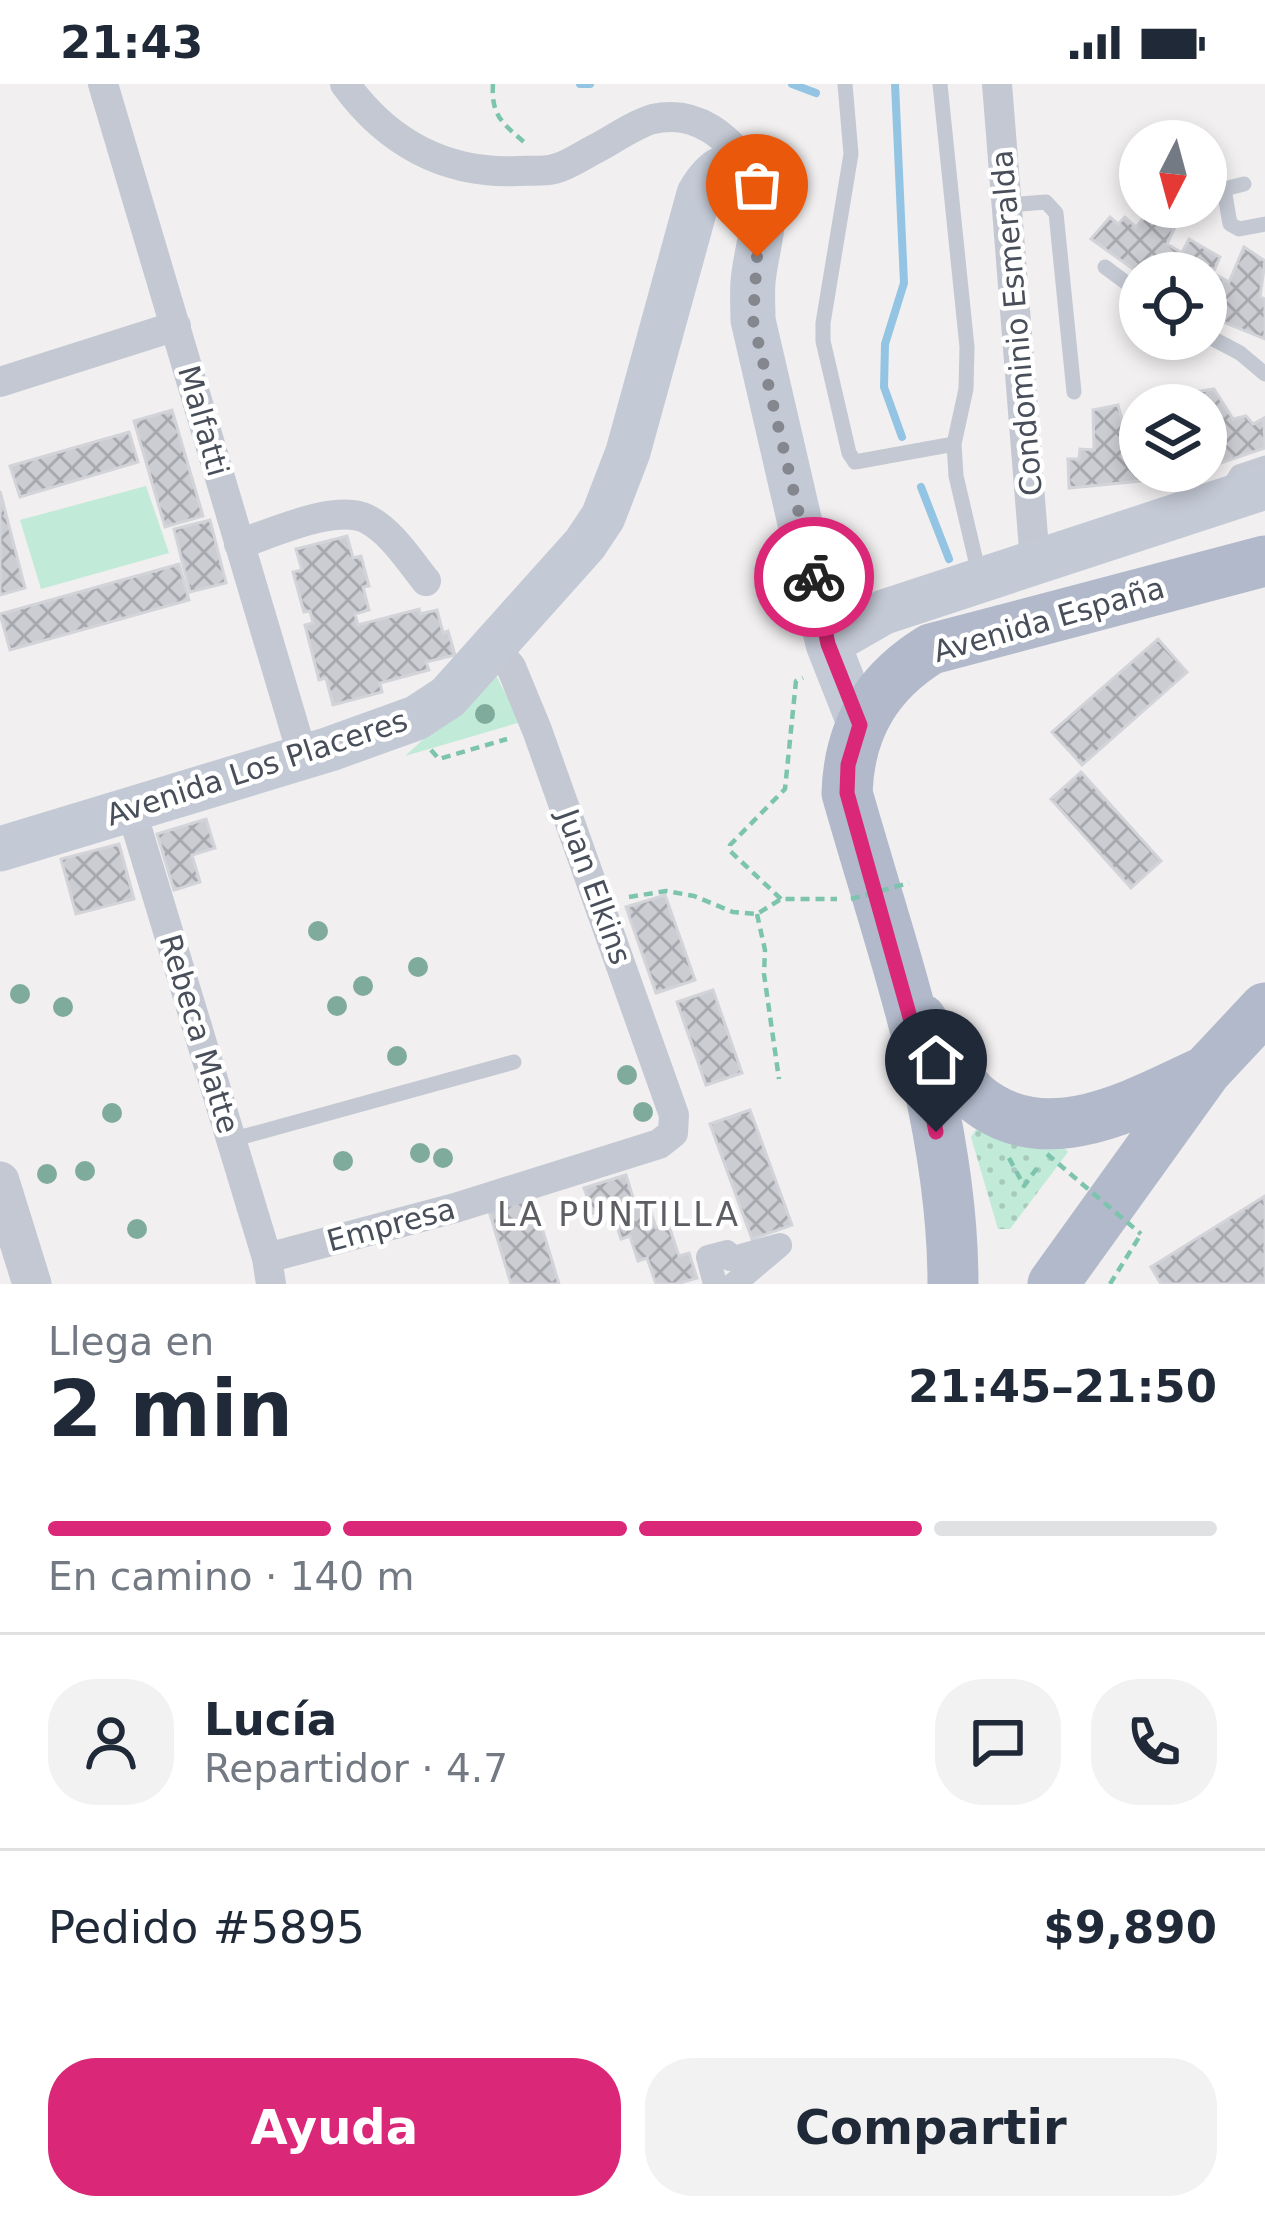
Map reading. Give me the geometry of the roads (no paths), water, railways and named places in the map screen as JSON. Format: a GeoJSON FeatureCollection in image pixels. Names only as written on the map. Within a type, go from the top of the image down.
{"type":"FeatureCollection","features":[{"type":"Feature","properties":{"kind":"main road","name":"Avenida Los Placeres"},"geometry":{"type":"LineString","coordinates":[[0,849],[304,757],[416,718],[448,697],[585,544],[603,517],[628,452],[700,194],[712,172],[727,165],[753,170]]}},
{"type":"Feature","properties":{"kind":"main road"},"geometry":{"type":"LineString","coordinates":[[753,170],[764,197],[752,283],[753,320],[832,654],[860,725]]}},
{"type":"Feature","properties":{"kind":"main road"},"geometry":{"type":"LineString","coordinates":[[832,654],[884,612],[1244,493]]}},
{"type":"Feature","properties":{"kind":"main road","name":"Avenida España"},"geometry":{"type":"LineString","coordinates":[[952,1284],[951,1203],[904,994],[847,793],[848,765],[860,725],[882,689],[932,649],[1265,561]]}},
{"type":"Feature","properties":{"kind":"main road"},"geometry":{"type":"LineString","coordinates":[[904,994],[974,1096],[1026,1121],[1064,1124],[1106,1117],[1206,1071]]}},
{"type":"Feature","properties":{"kind":"main road"},"geometry":{"type":"LineString","coordinates":[[1053,1284],[1206,1071],[1265,1008]]}},
{"type":"Feature","properties":{"kind":"street","name":"Malfatti"},"geometry":{"type":"LineString","coordinates":[[103,84],[304,757]]}},
{"type":"Feature","properties":{"kind":"street"},"geometry":{"type":"LineString","coordinates":[[344,84],[400,140],[451,166],[496,172],[556,169],[652,119],[680,119],[710,125],[753,170]]}},
{"type":"Feature","properties":{"kind":"street","name":"Condominio Esmeralda"},"geometry":{"type":"LineString","coordinates":[[998,84],[1035,562]]}},
{"type":"Feature","properties":{"kind":"street"},"geometry":{"type":"LineString","coordinates":[[0,382],[176,326]]}},
{"type":"Feature","properties":{"kind":"street"},"geometry":{"type":"LineString","coordinates":[[238,544],[345,513],[366,518],[391,537],[426,581]]}},
{"type":"Feature","properties":{"kind":"street","name":"Juan Elkins"},"geometry":{"type":"LineString","coordinates":[[495,648],[511,667],[537,730],[674,1115],[673,1133]]}},
{"type":"Feature","properties":{"kind":"street","name":"Rebeca Matte"},"geometry":{"type":"LineString","coordinates":[[131,809],[269,1271]]}},
{"type":"Feature","properties":{"kind":"street","name":"Empresa"},"geometry":{"type":"LineString","coordinates":[[269,1271],[658,1144],[673,1133]]}},
{"type":"Feature","properties":{"kind":"street"},"geometry":{"type":"LineString","coordinates":[[0,1181],[32,1284]]}},
{"type":"Feature","properties":{"kind":"street"},"geometry":{"type":"LineString","coordinates":[[715,1284],[708,1257],[727,1252],[730,1259],[780,1245],[734,1284]]}},
{"type":"Feature","properties":{"kind":"lane"},"geometry":{"type":"LineString","coordinates":[[845,84],[851,154],[823,341],[849,453],[855,462],[954,444]]}},
{"type":"Feature","properties":{"kind":"lane"},"geometry":{"type":"LineString","coordinates":[[940,84],[967,347],[966,388],[954,444],[956,476],[980,581]]}},
{"type":"Feature","properties":{"kind":"lane"},"geometry":{"type":"LineString","coordinates":[[1244,184],[1224,189],[1230,224],[1239,229],[1265,224]]}},
{"type":"Feature","properties":{"kind":"lane"},"geometry":{"type":"LineString","coordinates":[[1008,205],[1046,202],[1056,213],[1074,392]]}},
{"type":"Feature","properties":{"kind":"lane"},"geometry":{"type":"LineString","coordinates":[[1105,267],[1119,277]]}},
{"type":"Feature","properties":{"kind":"lane"},"geometry":{"type":"LineString","coordinates":[[1227,346],[1265,374]]}},
{"type":"Feature","properties":{"kind":"lane"},"geometry":{"type":"LineString","coordinates":[[1244,493],[1238,472],[1265,463]]}},
{"type":"Feature","properties":{"kind":"lane"},"geometry":{"type":"LineString","coordinates":[[231,1140],[514,1062]]}},
{"type":"Feature","properties":{"kind":"waterway"},"geometry":{"type":"LineString","coordinates":[[580,84],[590,84]]}},
{"type":"Feature","properties":{"kind":"waterway"},"geometry":{"type":"LineString","coordinates":[[792,84],[816,93]]}},
{"type":"Feature","properties":{"kind":"waterway"},"geometry":{"type":"LineString","coordinates":[[895,84],[904,283],[885,344],[884,387],[902,437]]}},
{"type":"Feature","properties":{"kind":"waterway"},"geometry":{"type":"LineString","coordinates":[[921,487],[949,559]]}},
{"type":"Feature","properties":{"kind":"district","name":"LA PUNTILLA"},"geometry":{"type":"Point","coordinates":[619,1214]}}]}
